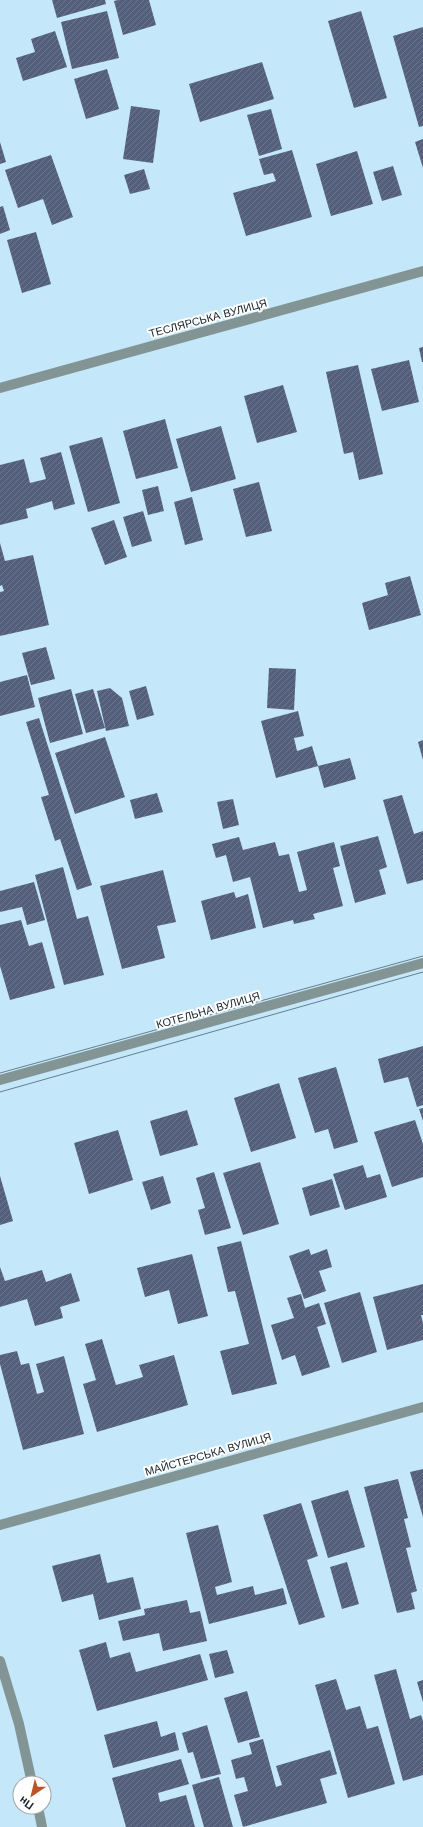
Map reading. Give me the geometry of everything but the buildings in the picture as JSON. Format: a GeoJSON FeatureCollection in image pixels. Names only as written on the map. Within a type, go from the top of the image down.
{"type":"FeatureCollection","features":[{"type":"Feature","properties":{"kind":"street","name":"ТЕСЛЯРСЬКА ВУЛИЦЯ"},"geometry":{"type":"LineString","coordinates":[[0,388],[423,271]]}},
{"type":"Feature","properties":{"kind":"street","name":"КОТЕЛЬНА ВУЛИЦЯ"},"geometry":{"type":"LineString","coordinates":[[0,1080],[423,963]]}},
{"type":"Feature","properties":{"kind":"street","name":"МАЙСТЕРСЬКА ВУЛИЦЯ"},"geometry":{"type":"LineString","coordinates":[[0,1525],[423,1407]]}},
{"type":"Feature","properties":{"kind":"street"},"geometry":{"type":"LineString","coordinates":[[0,1661],[18,1724],[30,1775]]}},
{"type":"Feature","properties":{"kind":"street"},"geometry":{"type":"LineString","coordinates":[[40,1815],[42,1827]]}},
{"type":"Feature","properties":{"kind":"tram line"},"geometry":{"type":"LineString","coordinates":[[0,1073],[423,956]]}},
{"type":"Feature","properties":{"kind":"tram line"},"geometry":{"type":"LineString","coordinates":[[0,1092],[423,972]]}}]}
